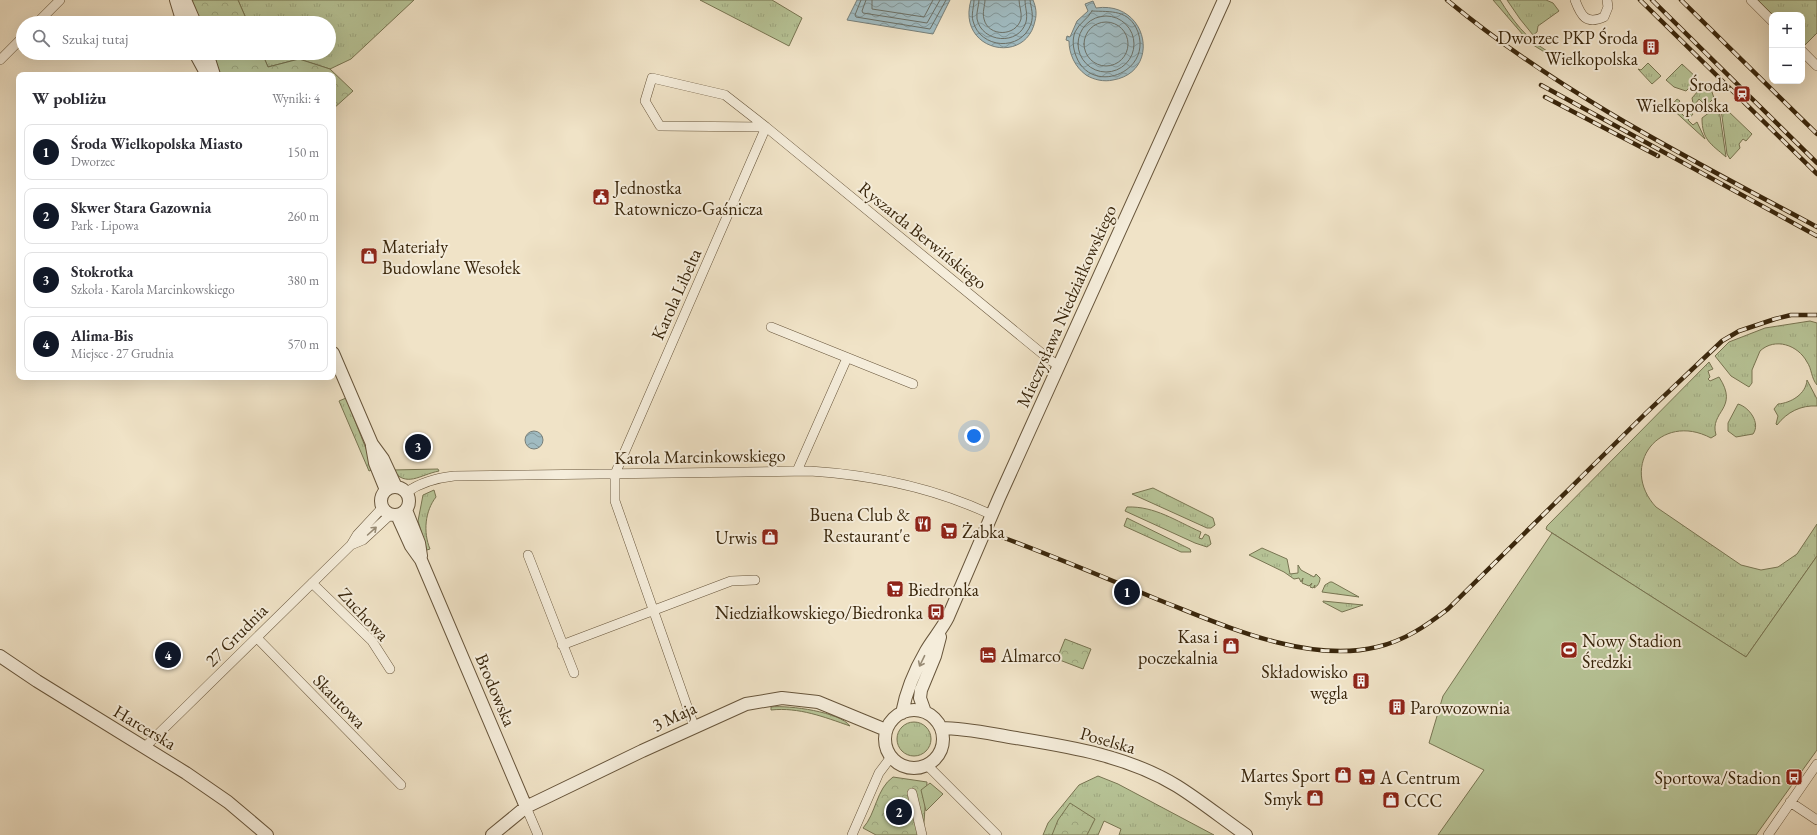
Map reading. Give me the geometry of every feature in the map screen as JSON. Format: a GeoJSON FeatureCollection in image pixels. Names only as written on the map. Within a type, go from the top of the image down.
{"type":"FeatureCollection","features":[{"type":"Feature","properties":{"kind":"street"},"geometry":{"type":"LineString","coordinates":[[44,16],[60,0]]}},
{"type":"Feature","properties":{"kind":"street"},"geometry":{"type":"LineString","coordinates":[[176,0],[181,16]]}},
{"type":"Feature","properties":{"kind":"street"},"geometry":{"type":"LineString","coordinates":[[185,0],[192,16]]}},
{"type":"Feature","properties":{"kind":"street","name":"Mieczysława Niedziałkowskiego"},"geometry":{"type":"LineString","coordinates":[[925,712],[920,698],[921,690],[935,656],[943,628],[992,515],[1224,0]]}},
{"type":"Feature","properties":{"kind":"street"},"geometry":{"type":"LineString","coordinates":[[1575,0],[1579,11],[1587,19],[1596,21],[1604,17],[1608,7],[1607,0]]}},
{"type":"Feature","properties":{"kind":"street"},"geometry":{"type":"LineString","coordinates":[[1751,0],[1769,18]]}},
{"type":"Feature","properties":{"kind":"street"},"geometry":{"type":"LineString","coordinates":[[0,60],[16,44]]}},
{"type":"Feature","properties":{"kind":"street"},"geometry":{"type":"LineString","coordinates":[[1805,54],[1817,66]]}},
{"type":"Feature","properties":{"kind":"street"},"geometry":{"type":"LineString","coordinates":[[199,60],[205,72]]}},
{"type":"Feature","properties":{"kind":"street"},"geometry":{"type":"LineString","coordinates":[[209,60],[213,72]]}},
{"type":"Feature","properties":{"kind":"street","name":"Ryszarda Berwińskiego"},"geometry":{"type":"LineString","coordinates":[[766,127],[660,126],[644,101],[652,78],[725,95],[766,127],[1059,366]]}},
{"type":"Feature","properties":{"kind":"street","name":"Karola Libelta"},"geometry":{"type":"LineString","coordinates":[[615,474],[766,127]]}},
{"type":"Feature","properties":{"kind":"street"},"geometry":{"type":"LineString","coordinates":[[771,327],[913,384]]}},
{"type":"Feature","properties":{"kind":"street"},"geometry":{"type":"LineString","coordinates":[[797,471],[847,358]]}},
{"type":"Feature","properties":{"kind":"street"},"geometry":{"type":"LineString","coordinates":[[336,360],[372,444],[383,460],[391,489]]}},
{"type":"Feature","properties":{"kind":"street","name":"Karola Marcinkowskiego"},"geometry":{"type":"LineString","coordinates":[[407,492],[419,484],[438,478],[454,476],[797,471],[841,473],[896,482],[946,496],[992,515]]}},
{"type":"Feature","properties":{"kind":"street"},"geometry":{"type":"LineString","coordinates":[[615,474],[615,501],[694,726]]}},
{"type":"Feature","properties":{"kind":"street"},"geometry":{"type":"LineString","coordinates":[[401,488],[407,492],[409,498],[394,511],[381,502],[391,489],[401,488]]}},
{"type":"Feature","properties":{"kind":"street","name":"27 Grudnia"},"geometry":{"type":"LineString","coordinates":[[144,748],[351,545],[357,535],[394,511]]}},
{"type":"Feature","properties":{"kind":"street","name":"Brodowska"},"geometry":{"type":"LineString","coordinates":[[394,511],[419,543],[421,560],[538,835]]}},
{"type":"Feature","properties":{"kind":"street"},"geometry":{"type":"LineString","coordinates":[[528,555],[574,673]]}},
{"type":"Feature","properties":{"kind":"street"},"geometry":{"type":"LineString","coordinates":[[562,644],[731,581],[755,580]]}},
{"type":"Feature","properties":{"kind":"street","name":"Zuchowa"},"geometry":{"type":"LineString","coordinates":[[312,583],[372,641],[390,669]]}},
{"type":"Feature","properties":{"kind":"street","name":"Mieczysława Niedziałkowskiego"},"geometry":{"type":"LineString","coordinates":[[902,713],[910,685],[926,651],[943,628]]}},
{"type":"Feature","properties":{"kind":"street","name":"Skautowa"},"geometry":{"type":"LineString","coordinates":[[257,638],[401,785]]}},
{"type":"Feature","properties":{"kind":"street","name":"Harcerska"},"geometry":{"type":"LineString","coordinates":[[0,656],[37,681],[186,773],[228,802],[267,835]]}},
{"type":"Feature","properties":{"kind":"street","name":"3 Maja"},"geometry":{"type":"LineString","coordinates":[[492,835],[526,806],[694,726],[746,704],[782,698],[818,702],[886,730]]}},
{"type":"Feature","properties":{"kind":"street"},"geometry":{"type":"LineString","coordinates":[[916,710],[925,712],[931,716],[940,728],[942,735],[941,749],[933,761],[927,765],[908,768],[902,766],[891,757],[886,746],[886,730],[892,720],[902,713],[916,710]]}},
{"type":"Feature","properties":{"kind":"street","name":"Poselska"},"geometry":{"type":"LineString","coordinates":[[940,728],[981,732],[1039,742],[1089,751],[1121,760],[1176,786],[1246,835]]}},
{"type":"Feature","properties":{"kind":"street"},"geometry":{"type":"LineString","coordinates":[[852,835],[879,773],[891,757]]}},
{"type":"Feature","properties":{"kind":"street"},"geometry":{"type":"LineString","coordinates":[[1768,835],[1817,764]]}},
{"type":"Feature","properties":{"kind":"street"},"geometry":{"type":"LineString","coordinates":[[927,765],[997,835]]}},
{"type":"Feature","properties":{"kind":"street"},"geometry":{"type":"LineString","coordinates":[[912,794],[922,835]]}},
{"type":"Feature","properties":{"kind":"street"},"geometry":{"type":"LineString","coordinates":[[1790,802],[1817,820]]}},
{"type":"Feature","properties":{"kind":"green space"},"geometry":{"type":"Polygon","coordinates":[[[189,0],[238,0],[245,16],[196,16],[189,0]]]}},
{"type":"Feature","properties":{"kind":"green space"},"geometry":{"type":"Polygon","coordinates":[[[238,0],[414,0],[351,59],[330,69],[302,60],[336,60],[336,16],[245,16],[238,0]]]}},
{"type":"Feature","properties":{"kind":"green space"},"geometry":{"type":"Polygon","coordinates":[[[700,0],[772,0],[802,18],[789,46],[700,0]]]}},
{"type":"Feature","properties":{"kind":"green space"},"geometry":{"type":"Polygon","coordinates":[[[1493,0],[1500,0],[1520,28],[1539,46],[1547,51],[1546,53],[1530,43],[1493,0]]]}},
{"type":"Feature","properties":{"kind":"green space"},"geometry":{"type":"Polygon","coordinates":[[[1507,0],[1546,0],[1553,3],[1559,11],[1538,26],[1537,32],[1533,35],[1507,0]]]}},
{"type":"Feature","properties":{"kind":"green space"},"geometry":{"type":"Polygon","coordinates":[[[1758,0],[1817,0],[1817,33],[1805,45],[1805,12],[1770,12],[1758,0]]]}},
{"type":"Feature","properties":{"kind":"green space"},"geometry":{"type":"Polygon","coordinates":[[[215,60],[265,60],[268,67],[295,60],[302,60],[330,69],[333,72],[220,72],[215,60]]]}},
{"type":"Feature","properties":{"kind":"green space"},"geometry":{"type":"Polygon","coordinates":[[[265,60],[295,60],[268,67],[265,60]]]}},
{"type":"Feature","properties":{"kind":"green space"},"geometry":{"type":"Polygon","coordinates":[[[1648,63],[1661,76],[1652,84],[1638,69],[1641,70],[1648,63]]]}},
{"type":"Feature","properties":{"kind":"green space"},"geometry":{"type":"Polygon","coordinates":[[[1682,64],[1698,79],[1686,91],[1674,87],[1666,80],[1682,64]]]}},
{"type":"Feature","properties":{"kind":"green space"},"geometry":{"type":"Polygon","coordinates":[[[336,75],[353,91],[336,106],[336,75]]]}},
{"type":"Feature","properties":{"kind":"green space"},"geometry":{"type":"Polygon","coordinates":[[[1705,83],[1711,89],[1714,98],[1706,106],[1699,99],[1696,103],[1699,107],[1698,109],[1693,103],[1692,98],[1705,83]]]}},
{"type":"Feature","properties":{"kind":"green space"},"geometry":{"type":"Polygon","coordinates":[[[1677,99],[1680,101],[1675,107],[1685,117],[1690,112],[1693,114],[1688,120],[1693,125],[1697,122],[1705,139],[1670,107],[1677,99]]]}},
{"type":"Feature","properties":{"kind":"green space"},"geometry":{"type":"Polygon","coordinates":[[[1714,109],[1719,109],[1726,157],[1708,141],[1702,125],[1702,118],[1714,109]]]}},
{"type":"Feature","properties":{"kind":"green space"},"geometry":{"type":"Polygon","coordinates":[[[1721,109],[1727,110],[1752,134],[1746,141],[1743,139],[1739,144],[1740,148],[1730,159],[1727,154],[1721,109]]]}},
{"type":"Feature","properties":{"kind":"green space"},"geometry":{"type":"Polygon","coordinates":[[[1810,321],[1817,323],[1817,385],[1809,365],[1803,356],[1792,347],[1786,345],[1772,344],[1760,351],[1752,370],[1752,383],[1749,387],[1731,376],[1715,356],[1729,342],[1765,328],[1810,321]]]}},
{"type":"Feature","properties":{"kind":"green space"},"geometry":{"type":"Polygon","coordinates":[[[1709,362],[1713,369],[1708,371],[1710,377],[1708,379],[1710,381],[1719,377],[1725,388],[1726,396],[1723,409],[1716,420],[1716,435],[1711,438],[1692,432],[1676,432],[1661,437],[1650,447],[1643,460],[1641,475],[1645,491],[1656,507],[1741,565],[1761,570],[1778,567],[1797,554],[1817,524],[1817,556],[1746,657],[1546,529],[1547,526],[1709,362]]]}},
{"type":"Feature","properties":{"kind":"green space"},"geometry":{"type":"Polygon","coordinates":[[[1807,380],[1817,399],[1817,406],[1795,410],[1785,416],[1777,425],[1778,416],[1774,409],[1778,404],[1788,402],[1797,397],[1804,390],[1807,380]]]}},
{"type":"Feature","properties":{"kind":"green space"},"geometry":{"type":"Polygon","coordinates":[[[346,398],[374,469],[369,471],[339,401],[346,398]]]}},
{"type":"Feature","properties":{"kind":"green space"},"geometry":{"type":"Polygon","coordinates":[[[1738,404],[1746,408],[1755,420],[1756,425],[1753,434],[1736,437],[1728,431],[1728,423],[1738,404]]]}},
{"type":"Feature","properties":{"kind":"green space"},"geometry":{"type":"Polygon","coordinates":[[[438,469],[439,471],[414,479],[403,478],[392,470],[438,469]]]}},
{"type":"Feature","properties":{"kind":"green space"},"geometry":{"type":"Polygon","coordinates":[[[1153,488],[1213,518],[1215,525],[1211,528],[1207,528],[1132,494],[1153,488]]]}},
{"type":"Feature","properties":{"kind":"green space"},"geometry":{"type":"Polygon","coordinates":[[[434,490],[436,497],[429,509],[426,522],[426,536],[430,549],[427,550],[418,521],[423,495],[434,490]]]}},
{"type":"Feature","properties":{"kind":"green space"},"geometry":{"type":"Polygon","coordinates":[[[1127,507],[1147,509],[1165,515],[1201,532],[1199,538],[1202,539],[1205,534],[1209,536],[1211,544],[1207,547],[1195,543],[1125,511],[1127,507]]]}},
{"type":"Feature","properties":{"kind":"green space"},"geometry":{"type":"Polygon","coordinates":[[[1127,518],[1190,549],[1191,552],[1181,552],[1124,526],[1127,518]]]}},
{"type":"Feature","properties":{"kind":"green space"},"geometry":{"type":"Polygon","coordinates":[[[1552,533],[1746,657],[1817,556],[1817,750],[1756,835],[1438,835],[1484,770],[1429,743],[1443,696],[1552,533]]]}},
{"type":"Feature","properties":{"kind":"green space"},"geometry":{"type":"Polygon","coordinates":[[[1262,548],[1287,559],[1290,574],[1298,573],[1298,565],[1301,570],[1314,577],[1316,574],[1320,578],[1317,586],[1314,588],[1315,585],[1313,588],[1310,587],[1312,583],[1309,586],[1302,583],[1303,578],[1301,582],[1299,578],[1294,579],[1284,572],[1249,555],[1262,548]]]}},
{"type":"Feature","properties":{"kind":"green space"},"geometry":{"type":"Polygon","coordinates":[[[1330,582],[1359,597],[1322,592],[1325,585],[1330,582]]]}},
{"type":"Feature","properties":{"kind":"green space"},"geometry":{"type":"Polygon","coordinates":[[[1323,601],[1363,605],[1342,612],[1323,601]]]}},
{"type":"Feature","properties":{"kind":"green space"},"geometry":{"type":"Polygon","coordinates":[[[1065,639],[1091,649],[1083,669],[1057,659],[1065,639]]]}},
{"type":"Feature","properties":{"kind":"green space"},"geometry":{"type":"Polygon","coordinates":[[[771,707],[790,707],[814,710],[836,717],[850,726],[801,711],[781,709],[771,710],[771,707]]]}},
{"type":"Feature","properties":{"kind":"green space"},"geometry":{"type":"Polygon","coordinates":[[[911,722],[917,722],[921,723],[928,729],[931,739],[930,746],[924,753],[917,756],[911,756],[907,755],[900,749],[897,742],[897,736],[898,732],[904,725],[911,722]]]}},
{"type":"Feature","properties":{"kind":"green space"},"geometry":{"type":"Polygon","coordinates":[[[1098,776],[1118,784],[1214,835],[1119,835],[1121,829],[1104,821],[1098,835],[1043,835],[1048,823],[1079,785],[1098,776]]]}},
{"type":"Feature","properties":{"kind":"green space"},"geometry":{"type":"Polygon","coordinates":[[[893,777],[927,782],[923,835],[876,835],[863,828],[871,816],[883,788],[893,777]]]}},
{"type":"Feature","properties":{"kind":"green space"},"geometry":{"type":"Polygon","coordinates":[[[930,783],[943,794],[926,811],[921,790],[930,783]]]}},
{"type":"Feature","properties":{"kind":"green space"},"geometry":{"type":"Polygon","coordinates":[[[1070,803],[1095,819],[1087,835],[1052,835],[1058,820],[1070,803]]]}},
{"type":"Feature","properties":{"kind":"water"},"geometry":{"type":"Polygon","coordinates":[[[857,0],[950,0],[933,34],[847,20],[857,0]]]}},
{"type":"Feature","properties":{"kind":"water"},"geometry":{"type":"Polygon","coordinates":[[[971,0],[1033,0],[1036,16],[1029,35],[1019,44],[1007,48],[994,46],[982,41],[973,31],[969,17],[971,0]]]}},
{"type":"Feature","properties":{"kind":"water"},"geometry":{"type":"Polygon","coordinates":[[[1093,1],[1096,8],[1114,8],[1127,15],[1137,25],[1142,38],[1143,52],[1138,64],[1128,74],[1113,80],[1103,81],[1089,77],[1082,72],[1073,60],[1069,41],[1066,40],[1067,36],[1070,37],[1077,21],[1088,11],[1085,4],[1093,1]]]}},
{"type":"Feature","properties":{"kind":"water"},"geometry":{"type":"Polygon","coordinates":[[[534,431],[540,434],[543,440],[540,446],[534,449],[528,446],[525,440],[528,434],[534,431]]]}},
{"type":"Feature","properties":{"kind":"railway"},"geometry":{"type":"LineString","coordinates":[[1447,0],[1490,34],[1580,95],[1674,150],[1817,227]]}},
{"type":"Feature","properties":{"kind":"railway"},"geometry":{"type":"LineString","coordinates":[[1640,0],[1817,174]]}},
{"type":"Feature","properties":{"kind":"railway"},"geometry":{"type":"LineString","coordinates":[[1652,0],[1817,163]]}},
{"type":"Feature","properties":{"kind":"railway"},"geometry":{"type":"LineString","coordinates":[[1681,0],[1817,134]]}},
{"type":"Feature","properties":{"kind":"railway"},"geometry":{"type":"LineString","coordinates":[[1541,85],[1817,236]]}},
{"type":"Feature","properties":{"kind":"railway"},"geometry":{"type":"LineString","coordinates":[[1545,97],[1658,156]]}},
{"type":"Feature","properties":{"kind":"railway"},"geometry":{"type":"LineString","coordinates":[[999,536],[1210,620],[1266,639],[1294,646],[1322,650],[1350,651],[1377,647],[1406,637],[1448,609],[1645,414],[1722,341],[1739,331],[1775,319],[1791,315],[1817,315]]}},
{"type":"Feature","properties":{"kind":"place","name":"Dworzec PKP Środa Wielkopolska"},"geometry":{"type":"Point","coordinates":[1651,47]}},
{"type":"Feature","properties":{"kind":"place","name":"Środa Wielkopolska"},"geometry":{"type":"Point","coordinates":[1742,94]}},
{"type":"Feature","properties":{"kind":"place","name":"Jednostka Ratowniczo-Gaśnicza"},"geometry":{"type":"Point","coordinates":[601,197]}},
{"type":"Feature","properties":{"kind":"place","name":"Materiały Budowlane Wesołek"},"geometry":{"type":"Point","coordinates":[369,256]}},
{"type":"Feature","properties":{"kind":"place","name":"Stokrotka"},"geometry":{"type":"Point","coordinates":[418,447]}},
{"type":"Feature","properties":{"kind":"place","name":"Buena Club & Restaurant'e"},"geometry":{"type":"Point","coordinates":[923,524]}},
{"type":"Feature","properties":{"kind":"place","name":"Żabka"},"geometry":{"type":"Point","coordinates":[949,531]}},
{"type":"Feature","properties":{"kind":"place","name":"Urwis"},"geometry":{"type":"Point","coordinates":[770,537]}},
{"type":"Feature","properties":{"kind":"place","name":"Biedronka"},"geometry":{"type":"Point","coordinates":[895,589]}},
{"type":"Feature","properties":{"kind":"place","name":"Środa Wielkopolska Miasto"},"geometry":{"type":"Point","coordinates":[1127,592]}},
{"type":"Feature","properties":{"kind":"place","name":"Niedziałkowskiego/Biedronka"},"geometry":{"type":"Point","coordinates":[936,612]}},
{"type":"Feature","properties":{"kind":"place","name":"Kasa i poczekalnia"},"geometry":{"type":"Point","coordinates":[1231,646]}},
{"type":"Feature","properties":{"kind":"place","name":"Nowy Stadion Średzki"},"geometry":{"type":"Point","coordinates":[1569,650]}},
{"type":"Feature","properties":{"kind":"place","name":"Alima-Bis"},"geometry":{"type":"Point","coordinates":[168,655]}},
{"type":"Feature","properties":{"kind":"place","name":"Almarco"},"geometry":{"type":"Point","coordinates":[988,655]}},
{"type":"Feature","properties":{"kind":"place","name":"Składowisko węgla"},"geometry":{"type":"Point","coordinates":[1361,681]}},
{"type":"Feature","properties":{"kind":"place","name":"Parowozownia"},"geometry":{"type":"Point","coordinates":[1397,707]}},
{"type":"Feature","properties":{"kind":"place","name":"Martes Sport"},"geometry":{"type":"Point","coordinates":[1343,775]}},
{"type":"Feature","properties":{"kind":"place","name":"A Centrum"},"geometry":{"type":"Point","coordinates":[1367,777]}},
{"type":"Feature","properties":{"kind":"place","name":"Sportowa/Stadion"},"geometry":{"type":"Point","coordinates":[1794,777]}},
{"type":"Feature","properties":{"kind":"place","name":"Smyk"},"geometry":{"type":"Point","coordinates":[1315,798]}},
{"type":"Feature","properties":{"kind":"place","name":"CCC"},"geometry":{"type":"Point","coordinates":[1391,800]}},
{"type":"Feature","properties":{"kind":"place","name":"Skwer Stara Gazownia"},"geometry":{"type":"Point","coordinates":[899,812]}}]}
